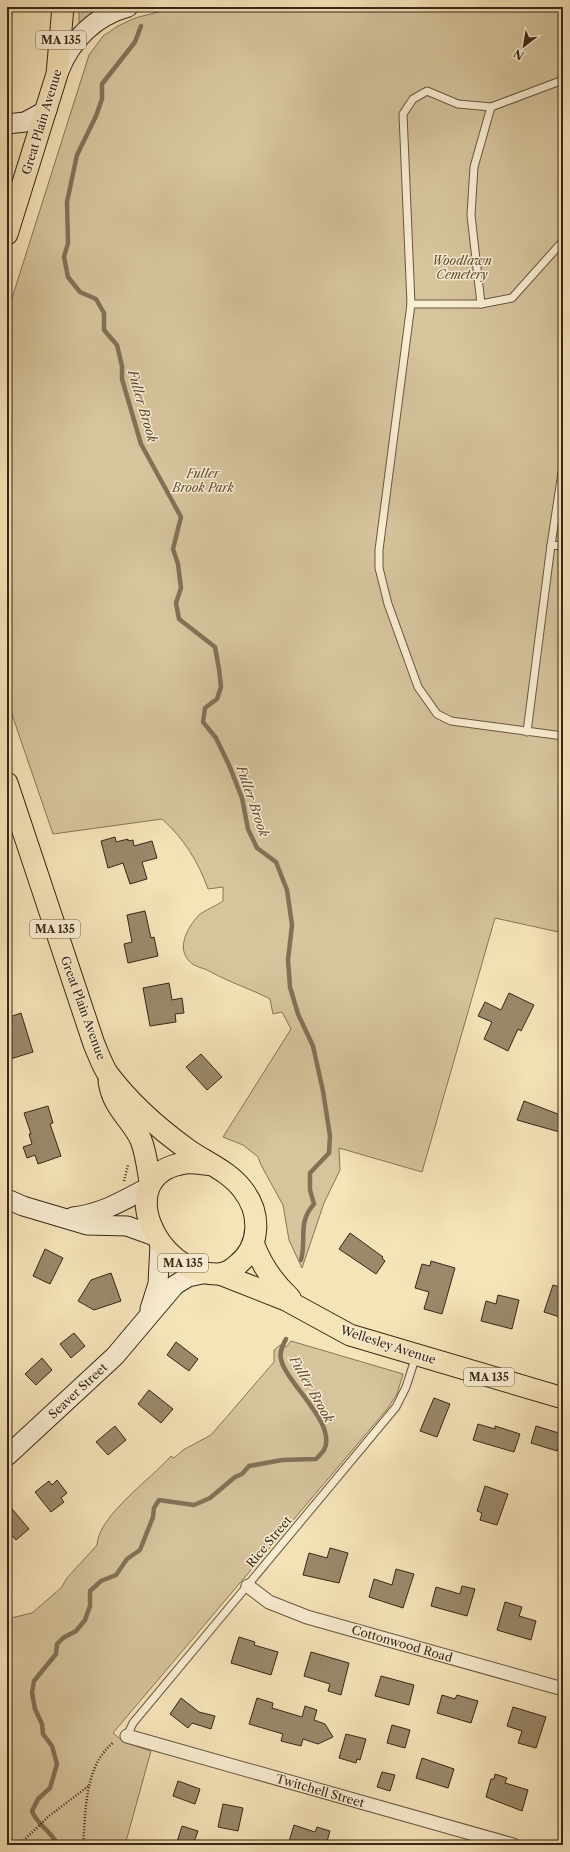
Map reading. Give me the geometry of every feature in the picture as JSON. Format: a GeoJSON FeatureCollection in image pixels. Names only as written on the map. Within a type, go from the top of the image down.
{"type":"FeatureCollection","features":[{"type":"Feature","properties":{"kind":"main road","name":"Great Plain Avenue"},"geometry":{"type":"LineString","coordinates":[[7,234],[57,74],[63,7]]}},
{"type":"Feature","properties":{"kind":"main road","name":"Great Plain Avenue"},"geometry":{"type":"LineString","coordinates":[[7,783],[94,1044],[107,1073],[110,1091],[116,1104],[141,1140],[150,1185]]}},
{"type":"Feature","properties":{"kind":"main road","name":"Great Plain Avenue"},"geometry":{"type":"LineString","coordinates":[[107,1073],[128,1097],[154,1122],[187,1149],[212,1165]]}},
{"type":"Feature","properties":{"kind":"main road"},"geometry":{"type":"LineString","coordinates":[[150,1185],[158,1175],[178,1165],[189,1163],[212,1165]]}},
{"type":"Feature","properties":{"kind":"main road","name":"MA 135"},"geometry":{"type":"LineString","coordinates":[[212,1165],[227,1174],[243,1189],[252,1205],[257,1224],[254,1245],[262,1264],[272,1280],[303,1310]]}},
{"type":"Feature","properties":{"kind":"main road","name":"MA 135"},"geometry":{"type":"LineString","coordinates":[[150,1185],[146,1200],[158,1240],[179,1261],[195,1270],[213,1273]]}},
{"type":"Feature","properties":{"kind":"main road"},"geometry":{"type":"LineString","coordinates":[[213,1273],[234,1268],[240,1263],[254,1245]]}},
{"type":"Feature","properties":{"kind":"main road","name":"Wellesley Avenue"},"geometry":{"type":"LineString","coordinates":[[213,1273],[269,1292],[343,1332],[416,1356],[563,1398]]}},
{"type":"Feature","properties":{"kind":"street"},"geometry":{"type":"LineString","coordinates":[[57,74],[66,54],[78,37],[99,20],[123,7]]}},
{"type":"Feature","properties":{"kind":"street"},"geometry":{"type":"LineString","coordinates":[[7,124],[25,122],[47,110]]}},
{"type":"Feature","properties":{"kind":"street"},"geometry":{"type":"LineString","coordinates":[[61,1218],[100,1212],[112,1208],[121,1201],[150,1185]]}},
{"type":"Feature","properties":{"kind":"street"},"geometry":{"type":"LineString","coordinates":[[7,1199],[23,1206],[87,1225],[127,1226],[158,1240]]}},
{"type":"Feature","properties":{"kind":"street","name":"Seaver Street"},"geometry":{"type":"LineString","coordinates":[[144,1322],[151,1307],[158,1284],[158,1240]]}},
{"type":"Feature","properties":{"kind":"street","name":"Seaver Street"},"geometry":{"type":"LineString","coordinates":[[7,1456],[103,1368],[175,1285],[188,1277],[213,1273]]}},
{"type":"Feature","properties":{"kind":"street","name":"Cottonwood Road"},"geometry":{"type":"LineString","coordinates":[[248,1586],[270,1602],[307,1617],[563,1689]]}},
{"type":"Feature","properties":{"kind":"street","name":"Twitchell Street"},"geometry":{"type":"LineString","coordinates":[[127,1736],[513,1845]]}},
{"type":"Feature","properties":{"kind":"lane"},"geometry":{"type":"LineString","coordinates":[[563,80],[492,107],[458,104],[427,91],[413,99],[403,114],[411,304],[379,550],[379,568],[388,604],[418,687],[437,714],[451,721],[563,736]]}},
{"type":"Feature","properties":{"kind":"lane"},"geometry":{"type":"LineString","coordinates":[[481,304],[470,215],[474,167],[492,107]]}},
{"type":"Feature","properties":{"kind":"lane"},"geometry":{"type":"LineString","coordinates":[[411,304],[481,304],[512,298],[563,241]]}},
{"type":"Feature","properties":{"kind":"lane"},"geometry":{"type":"LineString","coordinates":[[527,732],[563,466]]}},
{"type":"Feature","properties":{"kind":"lane"},"geometry":{"type":"LineString","coordinates":[[551,546],[563,546]]}},
{"type":"Feature","properties":{"kind":"lane","name":"Rice Street"},"geometry":{"type":"LineString","coordinates":[[127,1736],[133,1723],[396,1407],[406,1388],[416,1356]]}},
{"type":"Feature","properties":{"kind":"path"},"geometry":{"type":"LineString","coordinates":[[121,1201],[116,1193],[122,1186],[127,1176],[128,1162]]}},
{"type":"Feature","properties":{"kind":"path"},"geometry":{"type":"LineString","coordinates":[[83,1845],[92,1774],[102,1755],[114,1742],[127,1736]]}},
{"type":"Feature","properties":{"kind":"path"},"geometry":{"type":"LineString","coordinates":[[19,1845],[48,1817],[90,1785]]}},
{"type":"Feature","properties":{"kind":"green space"},"geometry":{"type":"Polygon","coordinates":[[[79,7],[95,7],[105,9],[81,25],[79,21],[79,7]]]}},
{"type":"Feature","properties":{"kind":"green space","name":"Fuller Brook Park"},"geometry":{"type":"Polygon","coordinates":[[[177,7],[563,7],[563,933],[495,918],[422,1172],[339,1148],[340,1170],[324,1203],[302,1268],[289,1240],[283,1205],[258,1157],[243,1145],[223,1137],[291,1029],[282,1012],[273,1014],[270,999],[194,965],[188,960],[183,947],[186,934],[199,915],[223,901],[223,887],[208,889],[190,851],[170,826],[162,819],[53,834],[7,700],[7,314],[89,55],[103,36],[118,26],[135,18],[177,7]]]}},
{"type":"Feature","properties":{"kind":"green space"},"geometry":{"type":"Polygon","coordinates":[[[291,1341],[403,1374],[397,1394],[388,1408],[113,1733],[124,1742],[151,1751],[125,1845],[7,1845],[7,1619],[32,1613],[61,1588],[67,1578],[97,1545],[100,1534],[106,1522],[127,1498],[171,1456],[174,1458],[183,1450],[211,1435],[274,1362],[274,1350],[280,1345],[286,1347],[291,1341]]]}},
{"type":"Feature","properties":{"kind":"building"},"geometry":{"type":"Polygon","coordinates":[[[115,837],[116,842],[128,839],[128,841],[133,840],[134,846],[152,841],[157,858],[142,862],[147,879],[130,884],[123,863],[108,868],[101,841],[115,837]]]}},
{"type":"Feature","properties":{"kind":"building"},"geometry":{"type":"Polygon","coordinates":[[[145,911],[151,938],[154,937],[158,956],[128,963],[124,944],[132,942],[127,915],[145,911]]]}},
{"type":"Feature","properties":{"kind":"building"},"geometry":{"type":"Polygon","coordinates":[[[169,983],[172,1000],[182,998],[184,1013],[175,1014],[176,1022],[150,1026],[143,988],[169,983]]]}},
{"type":"Feature","properties":{"kind":"building"},"geometry":{"type":"Polygon","coordinates":[[[509,993],[534,1005],[521,1031],[518,1029],[508,1051],[484,1039],[492,1022],[478,1016],[485,1002],[501,1010],[509,993]]]}},
{"type":"Feature","properties":{"kind":"building"},"geometry":{"type":"Polygon","coordinates":[[[21,1013],[33,1052],[7,1060],[7,1018],[21,1013]]]}},
{"type":"Feature","properties":{"kind":"building"},"geometry":{"type":"Polygon","coordinates":[[[201,1054],[222,1077],[207,1090],[186,1067],[201,1054]]]}},
{"type":"Feature","properties":{"kind":"building"},"geometry":{"type":"Polygon","coordinates":[[[524,1101],[563,1116],[563,1133],[517,1120],[524,1101]]]}},
{"type":"Feature","properties":{"kind":"building"},"geometry":{"type":"Polygon","coordinates":[[[48,1106],[53,1123],[50,1124],[61,1156],[38,1164],[35,1155],[27,1158],[23,1147],[32,1144],[29,1134],[31,1134],[24,1113],[48,1106]]]}},
{"type":"Feature","properties":{"kind":"building"},"geometry":{"type":"Polygon","coordinates":[[[350,1233],[383,1257],[382,1258],[385,1261],[376,1274],[339,1249],[350,1233]]]}},
{"type":"Feature","properties":{"kind":"building"},"geometry":{"type":"Polygon","coordinates":[[[45,1249],[63,1258],[50,1284],[33,1276],[45,1249]]]}},
{"type":"Feature","properties":{"kind":"building"},"geometry":{"type":"Polygon","coordinates":[[[431,1261],[455,1268],[442,1314],[424,1309],[429,1292],[415,1288],[422,1264],[430,1266],[431,1261]]]}},
{"type":"Feature","properties":{"kind":"building"},"geometry":{"type":"Polygon","coordinates":[[[111,1273],[121,1301],[94,1310],[78,1301],[91,1280],[111,1273]]]}},
{"type":"Feature","properties":{"kind":"building"},"geometry":{"type":"Polygon","coordinates":[[[553,1285],[563,1288],[563,1318],[544,1312],[553,1285]]]}},
{"type":"Feature","properties":{"kind":"building"},"geometry":{"type":"Polygon","coordinates":[[[498,1295],[519,1300],[512,1329],[481,1321],[486,1301],[496,1304],[498,1295]]]}},
{"type":"Feature","properties":{"kind":"building"},"geometry":{"type":"Polygon","coordinates":[[[74,1333],[85,1346],[71,1358],[60,1344],[74,1333]]]}},
{"type":"Feature","properties":{"kind":"building"},"geometry":{"type":"Polygon","coordinates":[[[176,1342],[198,1359],[189,1371],[167,1355],[176,1342]]]}},
{"type":"Feature","properties":{"kind":"building"},"geometry":{"type":"Polygon","coordinates":[[[42,1358],[52,1370],[36,1385],[25,1374],[42,1358]]]}},
{"type":"Feature","properties":{"kind":"building"},"geometry":{"type":"Polygon","coordinates":[[[149,1390],[173,1409],[161,1423],[138,1404],[149,1390]]]}},
{"type":"Feature","properties":{"kind":"building"},"geometry":{"type":"Polygon","coordinates":[[[434,1398],[450,1404],[437,1437],[420,1431],[434,1398]]]}},
{"type":"Feature","properties":{"kind":"building"},"geometry":{"type":"Polygon","coordinates":[[[478,1424],[495,1429],[495,1426],[520,1434],[514,1452],[473,1440],[478,1424]]]}},
{"type":"Feature","properties":{"kind":"building"},"geometry":{"type":"Polygon","coordinates":[[[115,1426],[126,1440],[108,1455],[96,1442],[115,1426]]]}},
{"type":"Feature","properties":{"kind":"building"},"geometry":{"type":"Polygon","coordinates":[[[536,1426],[562,1434],[557,1451],[531,1443],[536,1426]]]}},
{"type":"Feature","properties":{"kind":"building"},"geometry":{"type":"Polygon","coordinates":[[[57,1480],[67,1493],[61,1498],[64,1502],[51,1512],[35,1492],[49,1481],[52,1485],[57,1480]]]}},
{"type":"Feature","properties":{"kind":"building"},"geometry":{"type":"Polygon","coordinates":[[[485,1486],[508,1494],[497,1525],[480,1520],[482,1513],[477,1511],[485,1486]]]}},
{"type":"Feature","properties":{"kind":"building"},"geometry":{"type":"Polygon","coordinates":[[[7,1503],[29,1529],[16,1540],[7,1530],[7,1503]]]}},
{"type":"Feature","properties":{"kind":"building"},"geometry":{"type":"Polygon","coordinates":[[[330,1548],[348,1553],[339,1583],[303,1575],[309,1553],[327,1558],[330,1548]]]}},
{"type":"Feature","properties":{"kind":"building"},"geometry":{"type":"Polygon","coordinates":[[[396,1569],[414,1574],[403,1608],[369,1597],[374,1579],[392,1585],[396,1569]]]}},
{"type":"Feature","properties":{"kind":"building"},"geometry":{"type":"Polygon","coordinates":[[[462,1586],[475,1589],[467,1616],[431,1606],[436,1587],[460,1594],[462,1586]]]}},
{"type":"Feature","properties":{"kind":"building"},"geometry":{"type":"Polygon","coordinates":[[[505,1602],[522,1607],[519,1616],[536,1621],[531,1640],[497,1630],[505,1602]]]}},
{"type":"Feature","properties":{"kind":"building"},"geometry":{"type":"Polygon","coordinates":[[[239,1637],[255,1642],[254,1645],[278,1652],[271,1675],[231,1663],[239,1637]]]}},
{"type":"Feature","properties":{"kind":"building"},"geometry":{"type":"Polygon","coordinates":[[[311,1652],[349,1663],[341,1695],[328,1691],[330,1684],[304,1676],[311,1652]]]}},
{"type":"Feature","properties":{"kind":"building"},"geometry":{"type":"Polygon","coordinates":[[[381,1676],[414,1685],[409,1705],[375,1696],[381,1676]]]}},
{"type":"Feature","properties":{"kind":"building"},"geometry":{"type":"Polygon","coordinates":[[[442,1695],[455,1699],[457,1695],[478,1701],[471,1723],[437,1713],[442,1695]]]}},
{"type":"Feature","properties":{"kind":"building"},"geometry":{"type":"Polygon","coordinates":[[[181,1698],[199,1712],[215,1716],[211,1729],[192,1723],[188,1728],[170,1714],[181,1698]]]}},
{"type":"Feature","properties":{"kind":"building"},"geometry":{"type":"Polygon","coordinates":[[[257,1698],[273,1703],[272,1708],[302,1717],[305,1706],[317,1710],[314,1720],[325,1724],[333,1737],[318,1744],[303,1739],[301,1746],[281,1741],[283,1734],[249,1724],[257,1698]]]}},
{"type":"Feature","properties":{"kind":"building"},"geometry":{"type":"Polygon","coordinates":[[[513,1707],[546,1717],[536,1748],[518,1743],[522,1731],[507,1726],[513,1707]]]}},
{"type":"Feature","properties":{"kind":"building"},"geometry":{"type":"Polygon","coordinates":[[[392,1725],[410,1730],[405,1748],[387,1743],[392,1725]]]}},
{"type":"Feature","properties":{"kind":"building"},"geometry":{"type":"Polygon","coordinates":[[[346,1734],[366,1739],[360,1760],[357,1759],[356,1763],[339,1758],[346,1734]]]}},
{"type":"Feature","properties":{"kind":"building"},"geometry":{"type":"Polygon","coordinates":[[[422,1758],[454,1769],[448,1788],[416,1778],[422,1758]]]}},
{"type":"Feature","properties":{"kind":"building"},"geometry":{"type":"Polygon","coordinates":[[[382,1772],[395,1775],[390,1791],[377,1787],[382,1772]]]}},
{"type":"Feature","properties":{"kind":"building"},"geometry":{"type":"Polygon","coordinates":[[[495,1774],[507,1778],[505,1783],[528,1790],[522,1811],[486,1797],[491,1779],[494,1779],[495,1774]]]}},
{"type":"Feature","properties":{"kind":"building"},"geometry":{"type":"Polygon","coordinates":[[[178,1781],[200,1789],[195,1804],[173,1796],[178,1781]]]}},
{"type":"Feature","properties":{"kind":"building"},"geometry":{"type":"Polygon","coordinates":[[[223,1804],[243,1808],[238,1831],[218,1827],[223,1804]]]}},
{"type":"Feature","properties":{"kind":"building"},"geometry":{"type":"Polygon","coordinates":[[[294,1825],[315,1832],[317,1827],[330,1831],[326,1845],[288,1845],[294,1825]]]}},
{"type":"Feature","properties":{"kind":"building"},"geometry":{"type":"Polygon","coordinates":[[[182,1826],[198,1831],[193,1845],[176,1845],[182,1826]]]}},
{"type":"Feature","properties":{"kind":"waterway","name":"Fuller Brook"},"geometry":{"type":"LineString","coordinates":[[141,26],[135,42],[102,84],[102,99],[96,116],[77,155],[67,202],[68,243],[64,257],[68,277],[80,292],[96,299],[104,313],[104,330],[117,345],[122,366],[122,379],[141,444],[181,517],[173,549],[178,564],[181,588],[176,603],[179,619],[215,647],[221,687],[217,699],[205,708],[203,722],[216,738],[229,765],[242,798],[248,829],[257,848],[276,862],[287,890],[292,925],[288,960],[290,987],[298,1014],[313,1046],[323,1091],[330,1136],[329,1153],[310,1173],[310,1190],[314,1204],[309,1211],[304,1224],[303,1252],[301,1260]]}},
{"type":"Feature","properties":{"kind":"waterway","name":"Fuller Brook"},"geometry":{"type":"LineString","coordinates":[[58,1845],[37,1820],[32,1811],[38,1799],[50,1788],[57,1764],[52,1746],[43,1734],[42,1724],[35,1709],[32,1693],[34,1681],[56,1654],[57,1644],[63,1638],[76,1631],[85,1620],[90,1606],[90,1591],[101,1581],[116,1575],[127,1559],[140,1550],[153,1517],[154,1508],[159,1500],[194,1505],[210,1498],[235,1477],[242,1474],[249,1466],[282,1460],[316,1459],[324,1450],[326,1440],[324,1428],[318,1416],[291,1379],[281,1359],[281,1351],[286,1339]]}},
{"type":"Feature","properties":{"kind":"park label","name":"Woodlawn Cemetery"},"geometry":{"type":"Point","coordinates":[462,268]}}]}
